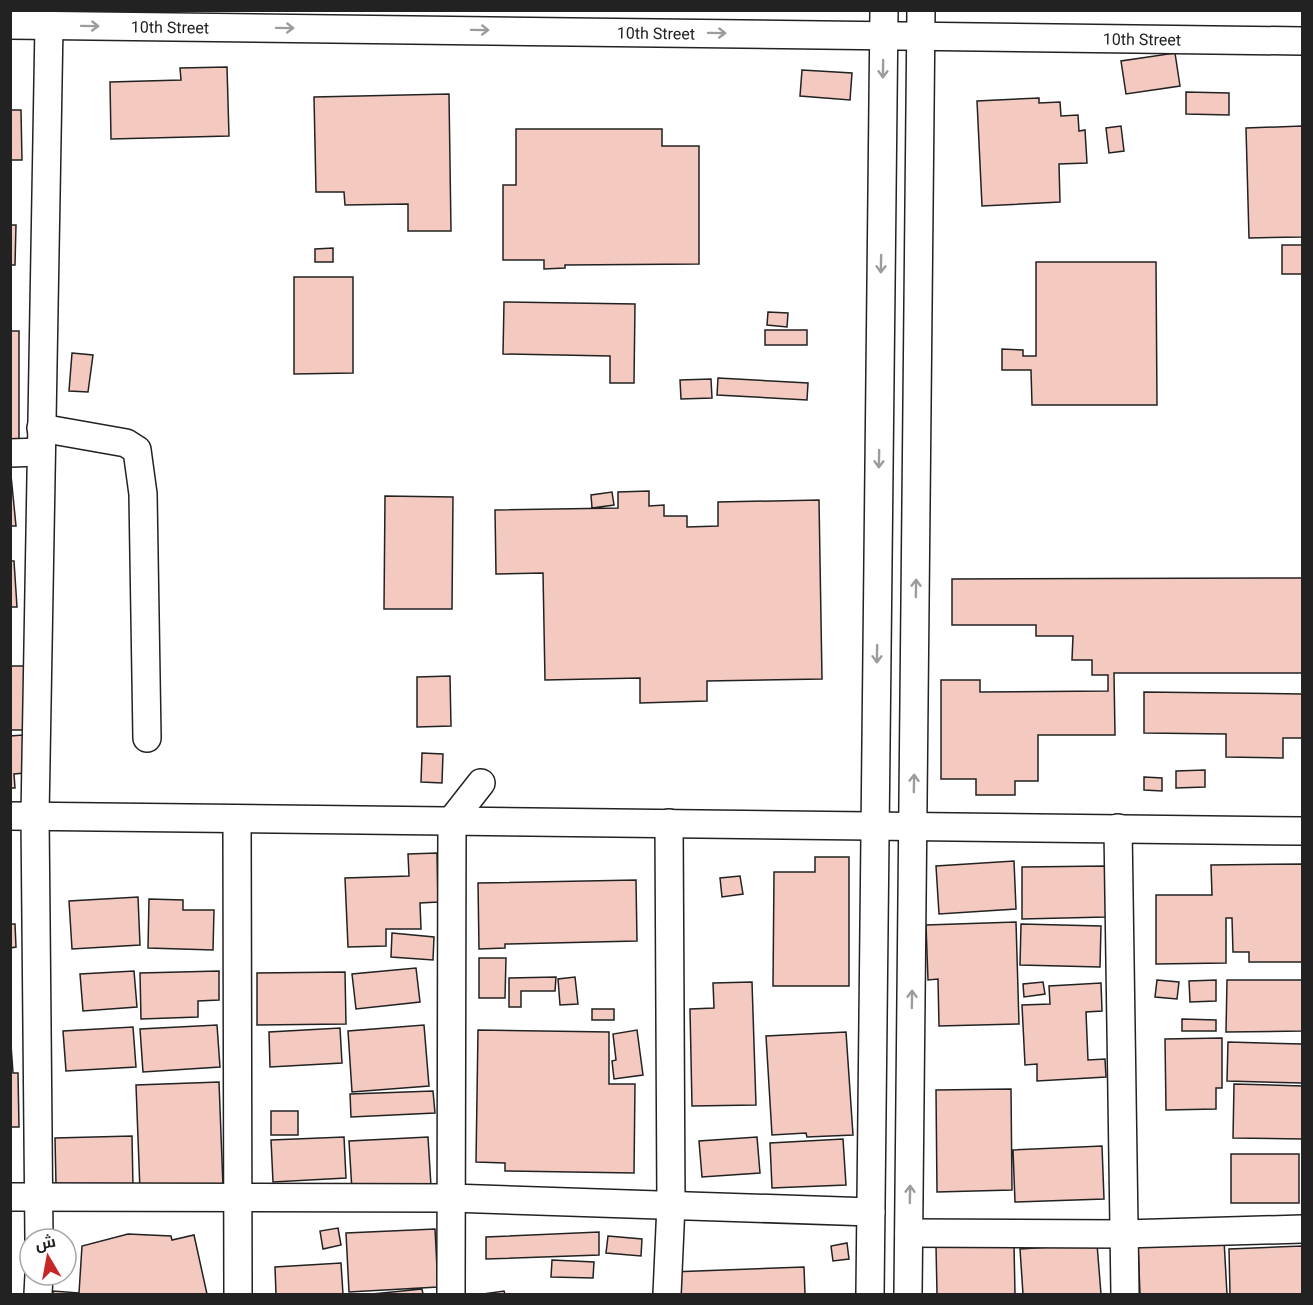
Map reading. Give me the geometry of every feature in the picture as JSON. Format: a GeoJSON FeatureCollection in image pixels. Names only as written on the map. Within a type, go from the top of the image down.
{"type":"FeatureCollection","features":[{"type":"Feature","properties":{"kind":"street"},"geometry":{"type":"LineString","coordinates":[[908,1294],[921,10]]}},
{"type":"Feature","properties":{"kind":"street"},"geometry":{"type":"LineString","coordinates":[[870,1294],[884,22]]}},
{"type":"Feature","properties":{"kind":"street","name":"10th Street"},"geometry":{"type":"LineString","coordinates":[[10,25],[884,22],[922,38],[1302,41]]}},
{"type":"Feature","properties":{"kind":"street"},"geometry":{"type":"LineString","coordinates":[[39,1227],[40,1197],[23,816],[41,440],[49,25]]}},
{"type":"Feature","properties":{"kind":"street"},"geometry":{"type":"LineString","coordinates":[[10,453],[41,440],[126,443],[137,450],[143,494],[147,738]]}},
{"type":"Feature","properties":{"kind":"street"},"geometry":{"type":"LineString","coordinates":[[451,1294],[452,820],[481,783]]}},
{"type":"Feature","properties":{"kind":"street"},"geometry":{"type":"LineString","coordinates":[[23,816],[1302,831]]}},
{"type":"Feature","properties":{"kind":"street"},"geometry":{"type":"LineString","coordinates":[[237,819],[238,1294]]}},
{"type":"Feature","properties":{"kind":"street"},"geometry":{"type":"LineString","coordinates":[[667,1294],[671,1205],[669,823]]}},
{"type":"Feature","properties":{"kind":"street"},"geometry":{"type":"LineString","coordinates":[[1118,828],[1125,1294]]}},
{"type":"Feature","properties":{"kind":"street"},"geometry":{"type":"LineString","coordinates":[[10,1197],[451,1198],[871,1212]]}},
{"type":"Feature","properties":{"kind":"street"},"geometry":{"type":"LineString","coordinates":[[909,1233],[1124,1234],[1302,1229]]}},
{"type":"Feature","properties":{"kind":"building"},"geometry":{"type":"Polygon","coordinates":[[[1175,53],[1180,86],[1126,94],[1121,61],[1175,53]]]}},
{"type":"Feature","properties":{"kind":"building"},"geometry":{"type":"Polygon","coordinates":[[[227,67],[229,136],[111,139],[110,82],[181,80],[180,68],[227,67]]]}},
{"type":"Feature","properties":{"kind":"building"},"geometry":{"type":"Polygon","coordinates":[[[802,70],[852,73],[850,100],[800,96],[802,70]]]}},
{"type":"Feature","properties":{"kind":"building"},"geometry":{"type":"Polygon","coordinates":[[[1186,92],[1229,93],[1229,115],[1186,114],[1186,92]]]}},
{"type":"Feature","properties":{"kind":"building"},"geometry":{"type":"Polygon","coordinates":[[[449,94],[451,231],[408,231],[408,204],[345,205],[344,192],[316,192],[314,97],[449,94]]]}},
{"type":"Feature","properties":{"kind":"building"},"geometry":{"type":"Polygon","coordinates":[[[1039,98],[1039,103],[1060,102],[1061,116],[1078,115],[1079,131],[1085,130],[1087,163],[1059,164],[1060,202],[982,206],[977,101],[1039,98]]]}},
{"type":"Feature","properties":{"kind":"building"},"geometry":{"type":"Polygon","coordinates":[[[10,110],[21,110],[22,160],[10,160],[10,110]]]}},
{"type":"Feature","properties":{"kind":"building"},"geometry":{"type":"Polygon","coordinates":[[[1121,126],[1124,151],[1109,153],[1106,128],[1121,126]]]}},
{"type":"Feature","properties":{"kind":"building"},"geometry":{"type":"Polygon","coordinates":[[[1302,126],[1302,237],[1249,238],[1246,128],[1302,126]]]}},
{"type":"Feature","properties":{"kind":"building"},"geometry":{"type":"Polygon","coordinates":[[[516,129],[662,129],[662,146],[699,146],[699,264],[565,265],[565,268],[544,269],[544,260],[503,260],[503,185],[516,185],[516,129]]]}},
{"type":"Feature","properties":{"kind":"building"},"geometry":{"type":"Polygon","coordinates":[[[10,225],[16,225],[15,265],[10,265],[10,225]]]}},
{"type":"Feature","properties":{"kind":"building"},"geometry":{"type":"Polygon","coordinates":[[[1282,245],[1302,245],[1302,274],[1282,274],[1282,245]]]}},
{"type":"Feature","properties":{"kind":"building"},"geometry":{"type":"Polygon","coordinates":[[[333,248],[333,262],[315,262],[315,249],[333,248]]]}},
{"type":"Feature","properties":{"kind":"building"},"geometry":{"type":"Polygon","coordinates":[[[1036,262],[1156,262],[1157,405],[1032,405],[1031,370],[1002,370],[1002,349],[1023,350],[1023,356],[1036,356],[1036,262]]]}},
{"type":"Feature","properties":{"kind":"building"},"geometry":{"type":"Polygon","coordinates":[[[294,277],[353,277],[353,373],[294,374],[294,277]]]}},
{"type":"Feature","properties":{"kind":"building"},"geometry":{"type":"Polygon","coordinates":[[[504,302],[635,304],[634,383],[610,383],[610,356],[503,354],[504,302]]]}},
{"type":"Feature","properties":{"kind":"building"},"geometry":{"type":"Polygon","coordinates":[[[768,312],[788,313],[787,327],[767,325],[768,312]]]}},
{"type":"Feature","properties":{"kind":"building"},"geometry":{"type":"Polygon","coordinates":[[[765,330],[807,330],[807,345],[765,345],[765,330]]]}},
{"type":"Feature","properties":{"kind":"building"},"geometry":{"type":"Polygon","coordinates":[[[10,331],[19,331],[19,441],[10,441],[10,331]]]}},
{"type":"Feature","properties":{"kind":"building"},"geometry":{"type":"Polygon","coordinates":[[[72,353],[93,355],[88,392],[69,391],[72,353]]]}},
{"type":"Feature","properties":{"kind":"building"},"geometry":{"type":"Polygon","coordinates":[[[718,378],[808,383],[807,400],[717,395],[718,378]]]}},
{"type":"Feature","properties":{"kind":"building"},"geometry":{"type":"Polygon","coordinates":[[[711,379],[712,398],[681,399],[680,380],[711,379]]]}},
{"type":"Feature","properties":{"kind":"building"},"geometry":{"type":"Polygon","coordinates":[[[10,465],[16,526],[10,526],[10,465]]]}},
{"type":"Feature","properties":{"kind":"building"},"geometry":{"type":"Polygon","coordinates":[[[649,491],[649,506],[664,505],[664,516],[687,516],[687,527],[718,526],[718,502],[819,500],[822,679],[707,681],[707,701],[640,703],[640,678],[545,680],[543,573],[496,574],[495,510],[618,508],[618,492],[649,491]]]}},
{"type":"Feature","properties":{"kind":"building"},"geometry":{"type":"Polygon","coordinates":[[[612,492],[614,505],[592,508],[591,495],[612,492]]]}},
{"type":"Feature","properties":{"kind":"building"},"geometry":{"type":"Polygon","coordinates":[[[385,496],[453,497],[452,609],[384,609],[385,496]]]}},
{"type":"Feature","properties":{"kind":"building"},"geometry":{"type":"Polygon","coordinates":[[[10,561],[14,561],[17,607],[10,607],[10,561]]]}},
{"type":"Feature","properties":{"kind":"building"},"geometry":{"type":"Polygon","coordinates":[[[1302,578],[1302,673],[1114,673],[1115,735],[1038,735],[1038,781],[1015,781],[1015,795],[976,795],[976,779],[941,779],[941,680],[980,680],[980,692],[1108,691],[1108,675],[1092,675],[1092,660],[1072,660],[1073,636],[1036,636],[1036,625],[952,625],[952,579],[1302,578]]]}},
{"type":"Feature","properties":{"kind":"building"},"geometry":{"type":"Polygon","coordinates":[[[10,666],[27,666],[28,730],[10,730],[10,666]]]}},
{"type":"Feature","properties":{"kind":"building"},"geometry":{"type":"Polygon","coordinates":[[[450,676],[451,726],[417,727],[417,677],[450,676]]]}},
{"type":"Feature","properties":{"kind":"building"},"geometry":{"type":"Polygon","coordinates":[[[1144,692],[1302,694],[1302,738],[1283,738],[1283,758],[1226,757],[1226,734],[1144,733],[1144,692]]]}},
{"type":"Feature","properties":{"kind":"building"},"geometry":{"type":"Polygon","coordinates":[[[23,735],[25,773],[14,774],[15,788],[10,788],[10,736],[23,735]]]}},
{"type":"Feature","properties":{"kind":"building"},"geometry":{"type":"Polygon","coordinates":[[[422,753],[443,754],[442,783],[421,782],[422,753]]]}},
{"type":"Feature","properties":{"kind":"building"},"geometry":{"type":"Polygon","coordinates":[[[1205,770],[1205,787],[1176,788],[1176,771],[1205,770]]]}},
{"type":"Feature","properties":{"kind":"building"},"geometry":{"type":"Polygon","coordinates":[[[1144,777],[1162,778],[1162,791],[1144,790],[1144,777]]]}},
{"type":"Feature","properties":{"kind":"building"},"geometry":{"type":"Polygon","coordinates":[[[437,853],[438,902],[420,903],[421,929],[386,929],[386,946],[348,947],[345,878],[409,876],[408,854],[437,853]]]}},
{"type":"Feature","properties":{"kind":"building"},"geometry":{"type":"Polygon","coordinates":[[[815,857],[849,857],[849,986],[773,986],[774,872],[815,872],[815,857]]]}},
{"type":"Feature","properties":{"kind":"building"},"geometry":{"type":"Polygon","coordinates":[[[1014,861],[1016,909],[939,914],[936,866],[1014,861]]]}},
{"type":"Feature","properties":{"kind":"building"},"geometry":{"type":"Polygon","coordinates":[[[1302,864],[1302,962],[1249,962],[1249,952],[1233,952],[1232,918],[1226,918],[1226,963],[1156,964],[1156,895],[1212,895],[1211,865],[1302,864]]]}},
{"type":"Feature","properties":{"kind":"building"},"geometry":{"type":"Polygon","coordinates":[[[1106,866],[1106,917],[1022,919],[1022,867],[1106,866]]]}},
{"type":"Feature","properties":{"kind":"building"},"geometry":{"type":"Polygon","coordinates":[[[740,876],[743,894],[722,897],[720,878],[740,876]]]}},
{"type":"Feature","properties":{"kind":"building"},"geometry":{"type":"Polygon","coordinates":[[[636,880],[637,941],[505,944],[505,948],[479,949],[478,883],[636,880]]]}},
{"type":"Feature","properties":{"kind":"building"},"geometry":{"type":"Polygon","coordinates":[[[138,897],[140,945],[72,949],[69,901],[138,897]]]}},
{"type":"Feature","properties":{"kind":"building"},"geometry":{"type":"Polygon","coordinates":[[[149,899],[183,900],[183,910],[214,910],[213,950],[148,948],[149,899]]]}},
{"type":"Feature","properties":{"kind":"building"},"geometry":{"type":"Polygon","coordinates":[[[1016,922],[1019,1024],[939,1026],[938,979],[928,980],[926,925],[1016,922]]]}},
{"type":"Feature","properties":{"kind":"building"},"geometry":{"type":"Polygon","coordinates":[[[10,924],[15,924],[16,947],[10,948],[10,924]]]}},
{"type":"Feature","properties":{"kind":"building"},"geometry":{"type":"Polygon","coordinates":[[[1021,924],[1101,926],[1100,967],[1020,965],[1021,924]]]}},
{"type":"Feature","properties":{"kind":"building"},"geometry":{"type":"Polygon","coordinates":[[[392,933],[434,937],[433,960],[391,957],[392,933]]]}},
{"type":"Feature","properties":{"kind":"building"},"geometry":{"type":"Polygon","coordinates":[[[479,958],[506,958],[505,998],[479,998],[479,958]]]}},
{"type":"Feature","properties":{"kind":"building"},"geometry":{"type":"Polygon","coordinates":[[[416,968],[420,1002],[356,1009],[352,974],[416,968]]]}},
{"type":"Feature","properties":{"kind":"building"},"geometry":{"type":"Polygon","coordinates":[[[134,971],[137,1007],[83,1011],[80,974],[134,971]]]}},
{"type":"Feature","properties":{"kind":"building"},"geometry":{"type":"Polygon","coordinates":[[[219,971],[219,1000],[198,1001],[198,1017],[141,1019],[140,973],[219,971]]]}},
{"type":"Feature","properties":{"kind":"building"},"geometry":{"type":"Polygon","coordinates":[[[345,972],[346,1024],[257,1025],[257,973],[345,972]]]}},
{"type":"Feature","properties":{"kind":"building"},"geometry":{"type":"Polygon","coordinates":[[[556,977],[555,991],[521,991],[521,1007],[509,1007],[509,978],[556,977]]]}},
{"type":"Feature","properties":{"kind":"building"},"geometry":{"type":"Polygon","coordinates":[[[575,977],[578,1004],[560,1005],[558,979],[575,977]]]}},
{"type":"Feature","properties":{"kind":"building"},"geometry":{"type":"Polygon","coordinates":[[[1157,980],[1179,982],[1177,999],[1155,997],[1157,980]]]}},
{"type":"Feature","properties":{"kind":"building"},"geometry":{"type":"Polygon","coordinates":[[[1216,980],[1216,1001],[1190,1002],[1189,981],[1216,980]]]}},
{"type":"Feature","properties":{"kind":"building"},"geometry":{"type":"Polygon","coordinates":[[[1227,980],[1302,980],[1302,1031],[1226,1032],[1227,980]]]}},
{"type":"Feature","properties":{"kind":"building"},"geometry":{"type":"Polygon","coordinates":[[[752,982],[756,1105],[692,1106],[690,1009],[714,1008],[713,983],[752,982]]]}},
{"type":"Feature","properties":{"kind":"building"},"geometry":{"type":"Polygon","coordinates":[[[1043,982],[1045,994],[1024,997],[1023,984],[1043,982]]]}},
{"type":"Feature","properties":{"kind":"building"},"geometry":{"type":"Polygon","coordinates":[[[1101,983],[1102,1011],[1086,1012],[1088,1060],[1105,1059],[1106,1077],[1037,1081],[1037,1064],[1025,1065],[1022,1005],[1050,1004],[1049,986],[1101,983]]]}},
{"type":"Feature","properties":{"kind":"building"},"geometry":{"type":"Polygon","coordinates":[[[592,1009],[614,1009],[614,1020],[592,1020],[592,1009]]]}},
{"type":"Feature","properties":{"kind":"building"},"geometry":{"type":"Polygon","coordinates":[[[1182,1019],[1216,1020],[1216,1031],[1182,1031],[1182,1019]]]}},
{"type":"Feature","properties":{"kind":"building"},"geometry":{"type":"Polygon","coordinates":[[[217,1025],[220,1067],[143,1072],[140,1029],[217,1025]]]}},
{"type":"Feature","properties":{"kind":"building"},"geometry":{"type":"Polygon","coordinates":[[[424,1025],[429,1086],[352,1092],[348,1031],[424,1025]]]}},
{"type":"Feature","properties":{"kind":"building"},"geometry":{"type":"Polygon","coordinates":[[[133,1027],[136,1067],[66,1071],[63,1031],[133,1027]]]}},
{"type":"Feature","properties":{"kind":"building"},"geometry":{"type":"Polygon","coordinates":[[[340,1028],[342,1063],[270,1067],[269,1032],[340,1028]]]}},
{"type":"Feature","properties":{"kind":"building"},"geometry":{"type":"Polygon","coordinates":[[[10,1030],[13,1073],[18,1073],[19,1127],[10,1127],[10,1030]]]}},
{"type":"Feature","properties":{"kind":"building"},"geometry":{"type":"Polygon","coordinates":[[[478,1030],[609,1032],[609,1084],[635,1084],[634,1173],[505,1171],[505,1163],[476,1162],[478,1030]]]}},
{"type":"Feature","properties":{"kind":"building"},"geometry":{"type":"Polygon","coordinates":[[[637,1030],[643,1075],[614,1079],[612,1061],[616,1060],[613,1034],[637,1030]]]}},
{"type":"Feature","properties":{"kind":"building"},"geometry":{"type":"Polygon","coordinates":[[[846,1032],[853,1135],[807,1137],[806,1133],[772,1135],[766,1036],[846,1032]]]}},
{"type":"Feature","properties":{"kind":"building"},"geometry":{"type":"Polygon","coordinates":[[[1222,1038],[1222,1088],[1216,1088],[1216,1109],[1166,1110],[1165,1039],[1222,1038]]]}},
{"type":"Feature","properties":{"kind":"building"},"geometry":{"type":"Polygon","coordinates":[[[1228,1042],[1302,1044],[1302,1083],[1227,1081],[1228,1042]]]}},
{"type":"Feature","properties":{"kind":"building"},"geometry":{"type":"Polygon","coordinates":[[[219,1082],[223,1187],[140,1191],[136,1085],[219,1082]]]}},
{"type":"Feature","properties":{"kind":"building"},"geometry":{"type":"Polygon","coordinates":[[[1234,1084],[1302,1086],[1302,1139],[1233,1138],[1234,1084]]]}},
{"type":"Feature","properties":{"kind":"building"},"geometry":{"type":"Polygon","coordinates":[[[1011,1089],[1012,1190],[937,1192],[936,1090],[1011,1089]]]}},
{"type":"Feature","properties":{"kind":"building"},"geometry":{"type":"Polygon","coordinates":[[[433,1091],[435,1113],[351,1117],[350,1094],[433,1091]]]}},
{"type":"Feature","properties":{"kind":"building"},"geometry":{"type":"Polygon","coordinates":[[[271,1111],[298,1111],[298,1135],[271,1135],[271,1111]]]}},
{"type":"Feature","properties":{"kind":"building"},"geometry":{"type":"Polygon","coordinates":[[[132,1136],[133,1188],[96,1188],[96,1184],[56,1185],[55,1138],[132,1136]]]}},
{"type":"Feature","properties":{"kind":"building"},"geometry":{"type":"Polygon","coordinates":[[[344,1137],[346,1178],[273,1182],[271,1140],[344,1137]]]}},
{"type":"Feature","properties":{"kind":"building"},"geometry":{"type":"Polygon","coordinates":[[[428,1137],[431,1186],[352,1191],[349,1141],[428,1137]]]}},
{"type":"Feature","properties":{"kind":"building"},"geometry":{"type":"Polygon","coordinates":[[[757,1137],[760,1173],[702,1177],[699,1141],[757,1137]]]}},
{"type":"Feature","properties":{"kind":"building"},"geometry":{"type":"Polygon","coordinates":[[[843,1139],[846,1185],[772,1188],[770,1143],[843,1139]]]}},
{"type":"Feature","properties":{"kind":"building"},"geometry":{"type":"Polygon","coordinates":[[[1102,1146],[1104,1199],[1015,1202],[1013,1150],[1102,1146]]]}},
{"type":"Feature","properties":{"kind":"building"},"geometry":{"type":"Polygon","coordinates":[[[1231,1154],[1299,1154],[1299,1203],[1231,1203],[1231,1154]]]}},
{"type":"Feature","properties":{"kind":"building"},"geometry":{"type":"Polygon","coordinates":[[[338,1228],[341,1245],[323,1249],[320,1231],[338,1228]]]}},
{"type":"Feature","properties":{"kind":"building"},"geometry":{"type":"Polygon","coordinates":[[[435,1229],[438,1287],[349,1292],[346,1233],[435,1229]]]}},
{"type":"Feature","properties":{"kind":"building"},"geometry":{"type":"Polygon","coordinates":[[[599,1232],[599,1255],[486,1259],[486,1237],[599,1232]]]}},
{"type":"Feature","properties":{"kind":"building"},"geometry":{"type":"Polygon","coordinates":[[[128,1234],[171,1236],[172,1240],[194,1235],[207,1294],[53,1294],[53,1291],[79,1293],[82,1246],[128,1234]]]}},
{"type":"Feature","properties":{"kind":"building"},"geometry":{"type":"Polygon","coordinates":[[[608,1236],[642,1239],[641,1256],[606,1253],[608,1236]]]}},
{"type":"Feature","properties":{"kind":"building"},"geometry":{"type":"Polygon","coordinates":[[[1224,1240],[1227,1294],[1140,1294],[1138,1244],[1224,1240]]]}},
{"type":"Feature","properties":{"kind":"building"},"geometry":{"type":"Polygon","coordinates":[[[847,1243],[849,1259],[833,1261],[831,1246],[847,1243]]]}},
{"type":"Feature","properties":{"kind":"building"},"geometry":{"type":"Polygon","coordinates":[[[1097,1244],[1101,1294],[1023,1294],[1020,1249],[1097,1244]]]}},
{"type":"Feature","properties":{"kind":"building"},"geometry":{"type":"Polygon","coordinates":[[[1014,1245],[1015,1294],[937,1294],[936,1246],[1014,1245]]]}},
{"type":"Feature","properties":{"kind":"building"},"geometry":{"type":"Polygon","coordinates":[[[1302,1246],[1302,1294],[1230,1294],[1229,1249],[1302,1246]]]}},
{"type":"Feature","properties":{"kind":"building"},"geometry":{"type":"Polygon","coordinates":[[[552,1260],[594,1262],[593,1278],[551,1277],[552,1260]]]}},
{"type":"Feature","properties":{"kind":"building"},"geometry":{"type":"Polygon","coordinates":[[[341,1263],[343,1294],[276,1294],[275,1267],[341,1263]]]}},
{"type":"Feature","properties":{"kind":"building"},"geometry":{"type":"Polygon","coordinates":[[[804,1267],[805,1294],[672,1294],[671,1272],[804,1267]]]}},
{"type":"Feature","properties":{"kind":"building"},"geometry":{"type":"Polygon","coordinates":[[[422,1289],[423,1294],[372,1294],[422,1289]]]}},
{"type":"Feature","properties":{"kind":"building"},"geometry":{"type":"Polygon","coordinates":[[[504,1291],[505,1294],[483,1294],[504,1291]]]}}]}
